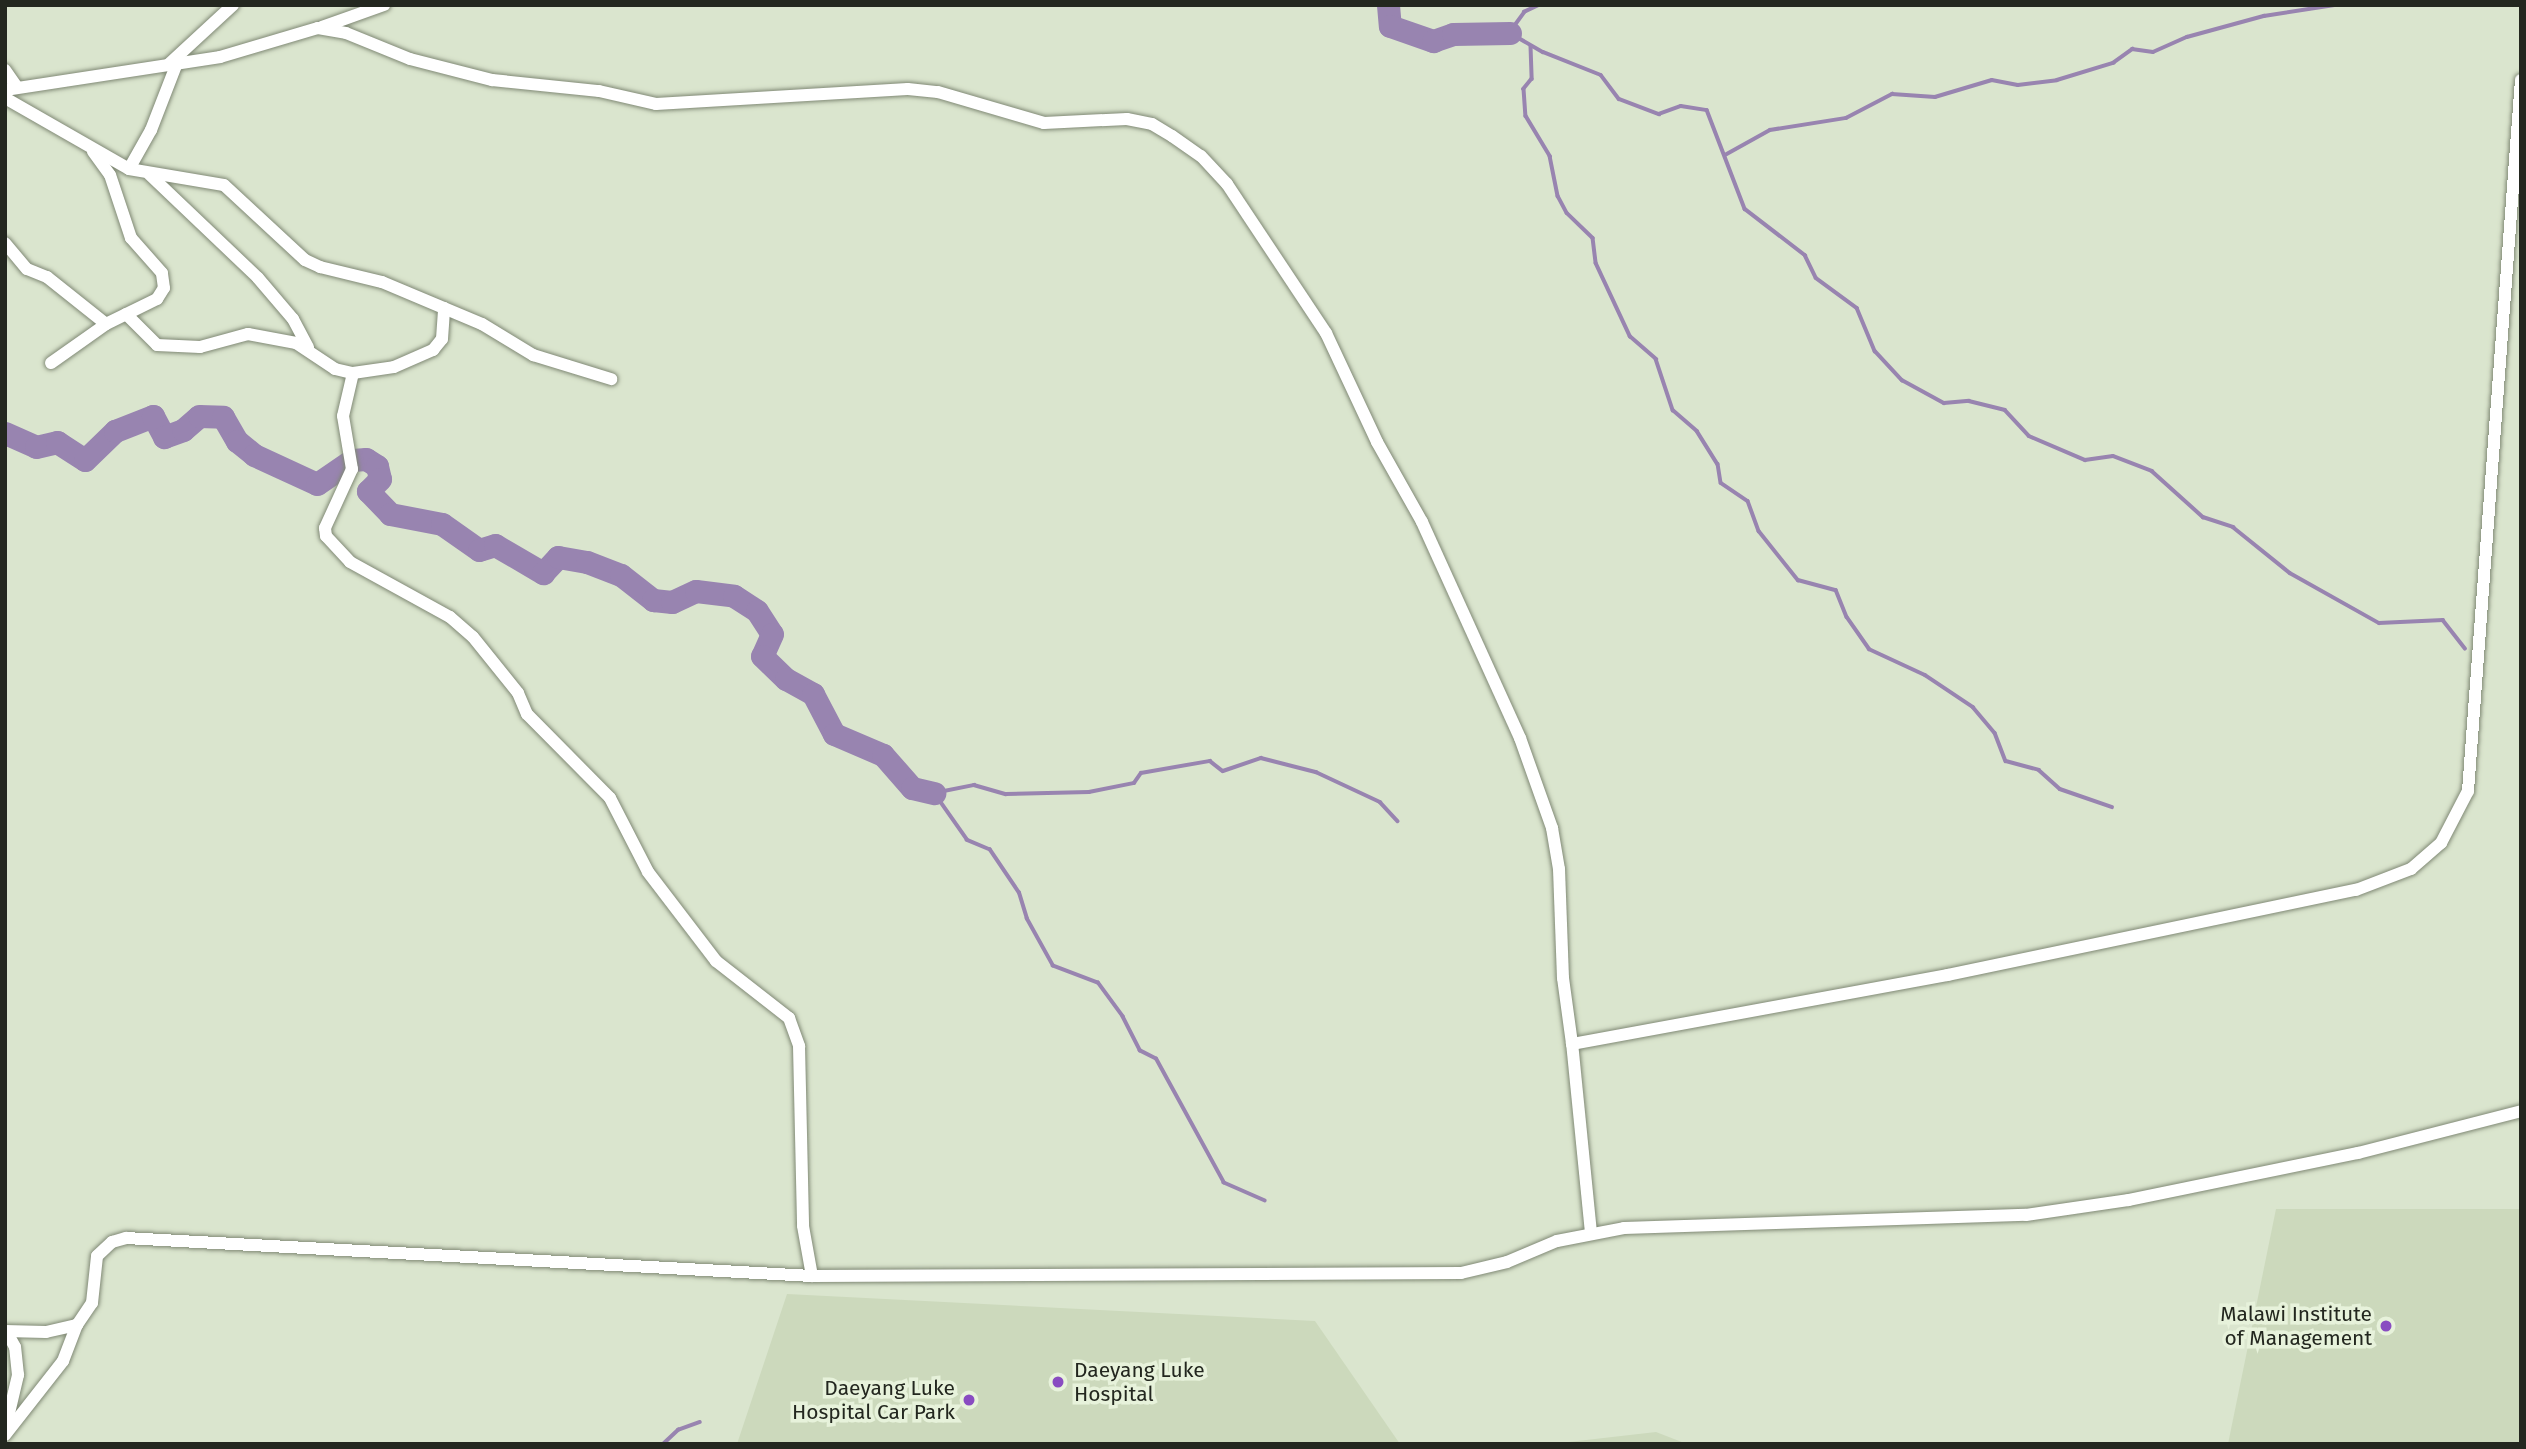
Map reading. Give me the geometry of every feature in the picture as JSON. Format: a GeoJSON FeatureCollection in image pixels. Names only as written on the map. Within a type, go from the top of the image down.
{"type":"FeatureCollection","features":[{"type":"Feature","properties":{"kind":"street"},"geometry":{"type":"LineString","coordinates":[[129,169],[151,130],[173,63],[233,5]]}},
{"type":"Feature","properties":{"kind":"street"},"geometry":{"type":"LineString","coordinates":[[5,70],[11,88],[239,52],[384,5]]}},
{"type":"Feature","properties":{"kind":"street"},"geometry":{"type":"LineString","coordinates":[[318,28],[346,33],[410,59],[492,80],[599,91],[656,104],[908,89],[938,92],[1060,125],[1142,121],[1201,156],[1227,184],[1339,356],[1377,442],[1422,522],[1520,738],[1552,828],[1559,869],[1563,978],[1591,1233]]}},
{"type":"Feature","properties":{"kind":"street"},"geometry":{"type":"LineString","coordinates":[[1572,1044],[1934,978],[2356,890],[2411,869],[2441,843],[2462,810],[2469,778],[2521,80]]}},
{"type":"Feature","properties":{"kind":"street"},"geometry":{"type":"LineString","coordinates":[[5,98],[129,169],[224,185],[305,260],[382,282],[503,335],[533,355],[611,379]]}},
{"type":"Feature","properties":{"kind":"street"},"geometry":{"type":"LineString","coordinates":[[51,363],[106,324],[157,299],[164,288],[162,273],[131,238],[110,175],[90,148]]}},
{"type":"Feature","properties":{"kind":"street"},"geometry":{"type":"LineString","coordinates":[[149,174],[258,278],[293,319],[308,347],[320,360],[353,373],[394,367],[433,350],[442,339],[444,308]]}},
{"type":"Feature","properties":{"kind":"street"},"geometry":{"type":"LineString","coordinates":[[5,243],[27,269],[47,277],[106,324]]}},
{"type":"Feature","properties":{"kind":"street"},"geometry":{"type":"LineString","coordinates":[[127,314],[157,345],[200,347],[248,334],[308,347]]}},
{"type":"Feature","properties":{"kind":"street"},"geometry":{"type":"LineString","coordinates":[[353,373],[343,416],[352,469],[334,505],[326,536],[351,562],[450,617],[474,637],[518,693],[527,714],[610,798],[648,872],[716,961],[789,1018],[799,1046],[803,1226],[812,1276]]}},
{"type":"Feature","properties":{"kind":"street"},"geometry":{"type":"LineString","coordinates":[[5,1432],[62,1362],[77,1325],[92,1303],[97,1255],[112,1242],[126,1238],[812,1276],[1461,1273],[1591,1233],[1769,1221],[2026,1215],[2129,1200],[2358,1153],[2521,1111]]}},
{"type":"Feature","properties":{"kind":"street"},"geometry":{"type":"LineString","coordinates":[[5,1331],[46,1332],[77,1325]]}},
{"type":"Feature","properties":{"kind":"street"},"geometry":{"type":"LineString","coordinates":[[5,1331],[15,1347],[18,1375],[5,1432]]}},
{"type":"Feature","properties":{"kind":"shaded area","name":"Malawi Institute of Management"},"geometry":{"type":"Polygon","coordinates":[[[2276,1209],[2521,1209],[2521,1444],[2228,1444],[2276,1209]]]}},
{"type":"Feature","properties":{"kind":"shaded area","name":"Daeyang Luke Hospital"},"geometry":{"type":"Polygon","coordinates":[[[787,1294],[1315,1321],[1400,1444],[737,1444],[787,1294]]]}},
{"type":"Feature","properties":{"kind":"shaded area"},"geometry":{"type":"Polygon","coordinates":[[[1656,1432],[1687,1444],[1551,1444],[1656,1432]]]}},
{"type":"Feature","properties":{"kind":"waterway"},"geometry":{"type":"LineString","coordinates":[[1388,5],[1390,26],[1433,41],[1453,34],[1510,33]]}},
{"type":"Feature","properties":{"kind":"waterway"},"geometry":{"type":"LineString","coordinates":[[1540,5],[1525,12],[1510,33],[1543,52],[1601,75],[1619,99],[1659,114],[1681,106],[1707,110],[1745,209],[1805,255],[1816,278],[1857,308],[1875,351],[1902,380],[1944,403],[1969,401],[2005,410],[2029,436],[2085,460],[2113,456],[2152,471],[2203,517],[2233,527],[2290,573],[2379,623],[2443,620],[2465,648]]}},
{"type":"Feature","properties":{"kind":"waterway"},"geometry":{"type":"LineString","coordinates":[[1725,155],[1770,130],[1846,118],[1892,94],[1935,97],[1992,80],[2018,85],[2057,80],[2113,63],[2132,49],[2153,52],[2187,37],[2264,16],[2334,5]]}},
{"type":"Feature","properties":{"kind":"waterway"},"geometry":{"type":"LineString","coordinates":[[1531,46],[1532,79],[1524,89],[1526,116],[1550,156],[1558,196],[1567,213],[1593,238],[1596,263],[1630,336],[1656,359],[1673,410],[1697,431],[1718,464],[1721,483],[1748,501],[1759,531],[1798,580],[1836,590],[1847,617],[1869,649],[1925,675],[1973,707],[1995,733],[2006,761],[2039,770],[2060,789],[2112,807]]}},
{"type":"Feature","properties":{"kind":"waterway"},"geometry":{"type":"LineString","coordinates":[[5,433],[36,447],[57,442],[85,460],[115,431],[153,416],[164,437],[183,430],[199,416],[223,417],[237,441],[254,455],[317,484],[352,460],[366,459],[377,466],[380,479],[368,491],[390,514],[442,524],[479,550],[495,545],[543,573],[558,557],[587,562],[621,575],[653,600],[672,602],[696,591],[734,596],[757,611],[772,634],[762,656],[786,679],[813,694],[834,734],[883,755],[912,788],[934,793]]}},
{"type":"Feature","properties":{"kind":"waterway"},"geometry":{"type":"LineString","coordinates":[[1265,1201],[1224,1183],[1156,1059],[1140,1051],[1123,1017],[1098,983],[1053,966],[1027,919],[1019,893],[990,850],[967,840],[934,793],[974,785],[1006,794],[1089,792],[1134,783],[1141,773],[1210,761],[1223,771],[1261,758],[1316,772],[1380,802],[1398,821]]}},
{"type":"Feature","properties":{"kind":"waterway"},"geometry":{"type":"LineString","coordinates":[[663,1444],[678,1430],[700,1422]]}},
{"type":"Feature","properties":{"kind":"place","name":"Malawi Institute of Management"},"geometry":{"type":"Point","coordinates":[2386,1326]}},
{"type":"Feature","properties":{"kind":"place","name":"Daeyang Luke Hospital"},"geometry":{"type":"Point","coordinates":[1058,1382]}},
{"type":"Feature","properties":{"kind":"place","name":"Daeyang Luke Hospital Car Park"},"geometry":{"type":"Point","coordinates":[969,1400]}}]}
